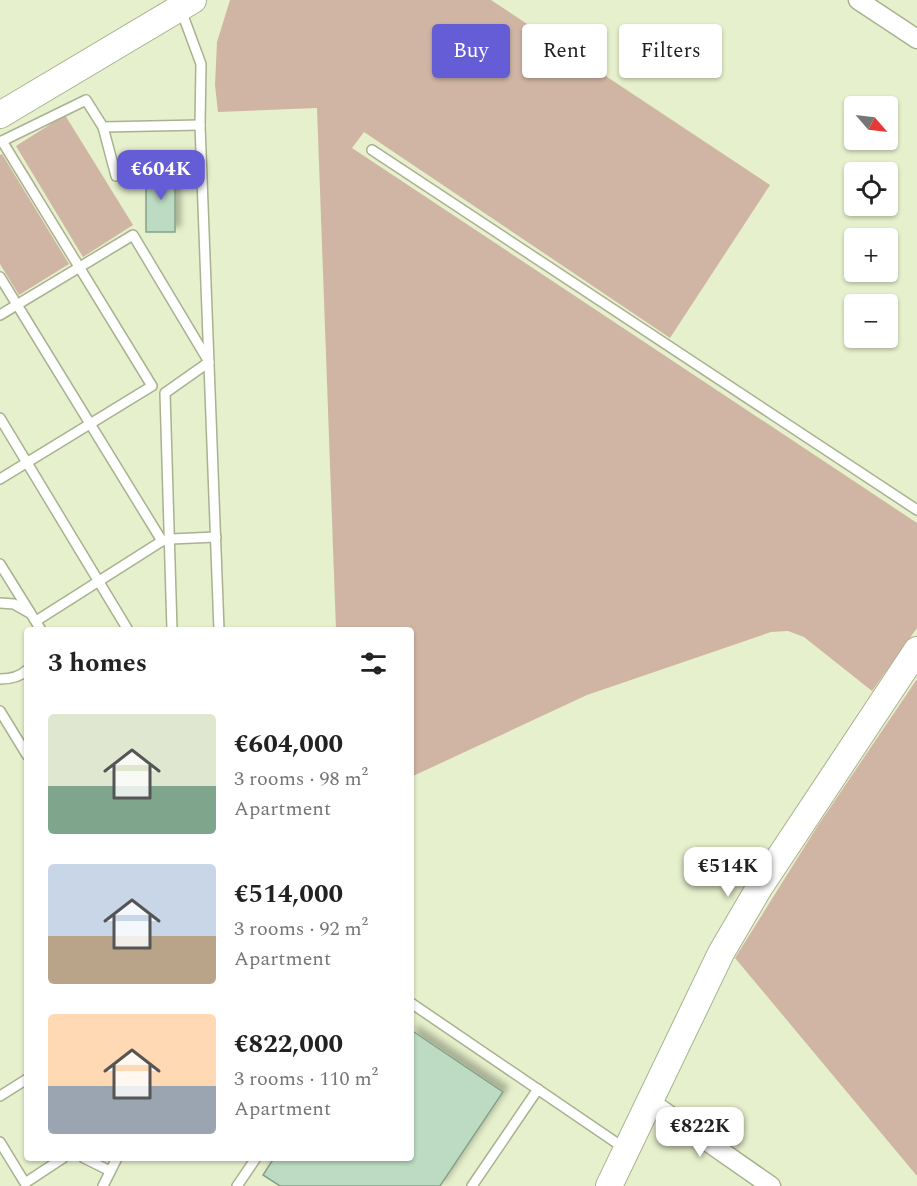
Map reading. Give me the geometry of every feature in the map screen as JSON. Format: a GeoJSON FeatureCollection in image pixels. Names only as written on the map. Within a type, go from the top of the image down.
{"type":"FeatureCollection","features":[{"type":"Feature","properties":{"kind":"street"},"geometry":{"type":"LineString","coordinates":[[858,0],[917,39]]}},
{"type":"Feature","properties":{"kind":"street"},"geometry":{"type":"LineString","coordinates":[[0,115],[186,4]]}},
{"type":"Feature","properties":{"kind":"street"},"geometry":{"type":"LineString","coordinates":[[609,1186],[721,953],[754,897],[917,650]]}},
{"type":"Feature","properties":{"kind":"street"},"geometry":{"type":"LineString","coordinates":[[649,1101],[771,1186]]}},
{"type":"Feature","properties":{"kind":"lane"},"geometry":{"type":"LineString","coordinates":[[186,4],[201,64],[200,125],[219,627]]}},
{"type":"Feature","properties":{"kind":"lane"},"geometry":{"type":"LineString","coordinates":[[116,176],[103,127],[86,100],[1,141],[152,386],[165,393]]}},
{"type":"Feature","properties":{"kind":"lane"},"geometry":{"type":"LineString","coordinates":[[103,127],[200,125]]}},
{"type":"Feature","properties":{"kind":"lane"},"geometry":{"type":"LineString","coordinates":[[372,150],[917,510]]}},
{"type":"Feature","properties":{"kind":"lane"},"geometry":{"type":"LineString","coordinates":[[0,315],[133,235],[209,362]]}},
{"type":"Feature","properties":{"kind":"lane"},"geometry":{"type":"LineString","coordinates":[[0,277],[89,424],[166,540]]}},
{"type":"Feature","properties":{"kind":"lane"},"geometry":{"type":"LineString","coordinates":[[165,393],[209,362]]}},
{"type":"Feature","properties":{"kind":"lane"},"geometry":{"type":"LineString","coordinates":[[0,479],[152,386]]}},
{"type":"Feature","properties":{"kind":"lane"},"geometry":{"type":"LineString","coordinates":[[165,393],[166,540],[172,627]]}},
{"type":"Feature","properties":{"kind":"lane"},"geometry":{"type":"LineString","coordinates":[[0,418],[126,627]]}},
{"type":"Feature","properties":{"kind":"lane"},"geometry":{"type":"LineString","coordinates":[[39,627],[98,582],[166,540],[216,537]]}},
{"type":"Feature","properties":{"kind":"lane"},"geometry":{"type":"LineString","coordinates":[[0,564],[39,627]]}},
{"type":"Feature","properties":{"kind":"lane"},"geometry":{"type":"LineString","coordinates":[[0,603],[14,604],[29,612],[39,627]]}},
{"type":"Feature","properties":{"kind":"lane"},"geometry":{"type":"LineString","coordinates":[[0,678],[8,679],[24,672]]}},
{"type":"Feature","properties":{"kind":"lane"},"geometry":{"type":"LineString","coordinates":[[0,711],[24,750]]}},
{"type":"Feature","properties":{"kind":"lane"},"geometry":{"type":"LineString","coordinates":[[414,1005],[626,1149]]}},
{"type":"Feature","properties":{"kind":"lane"},"geometry":{"type":"LineString","coordinates":[[0,1096],[24,1081]]}},
{"type":"Feature","properties":{"kind":"lane"},"geometry":{"type":"LineString","coordinates":[[472,1186],[538,1089]]}},
{"type":"Feature","properties":{"kind":"lane"},"geometry":{"type":"LineString","coordinates":[[0,1142],[25,1183],[58,1161]]}},
{"type":"Feature","properties":{"kind":"lane"},"geometry":{"type":"LineString","coordinates":[[90,1161],[110,1171]]}},
{"type":"Feature","properties":{"kind":"lane"},"geometry":{"type":"LineString","coordinates":[[103,1186],[115,1161]]}},
{"type":"Feature","properties":{"kind":"lane"},"geometry":{"type":"LineString","coordinates":[[237,1186],[254,1161]]}},
{"type":"Feature","properties":{"kind":"shaded area"},"geometry":{"type":"Polygon","coordinates":[[[230,0],[491,0],[527,24],[522,24],[522,78],[607,77],[770,185],[670,338],[364,132],[352,148],[917,523],[917,628],[872,691],[804,637],[788,631],[771,632],[587,695],[414,776],[414,627],[336,627],[317,108],[218,112],[215,85],[217,42],[230,0]]]}},
{"type":"Feature","properties":{"kind":"shaded area"},"geometry":{"type":"Polygon","coordinates":[[[65,115],[133,225],[83,257],[16,146],[65,115]]]}},
{"type":"Feature","properties":{"kind":"shaded area"},"geometry":{"type":"Polygon","coordinates":[[[2,154],[69,264],[19,295],[0,264],[0,155],[2,154]]]}},
{"type":"Feature","properties":{"kind":"shaded area"},"geometry":{"type":"Polygon","coordinates":[[[917,679],[917,1176],[735,958],[817,827],[917,679]]]}},
{"type":"Feature","properties":{"kind":"building"},"geometry":{"type":"Polygon","coordinates":[[[175,169],[175,232],[146,232],[146,170],[175,169]]]}},
{"type":"Feature","properties":{"kind":"building"},"geometry":{"type":"Polygon","coordinates":[[[414,1032],[503,1092],[440,1186],[280,1186],[263,1175],[272,1161],[414,1161],[414,1032]]]}}]}
